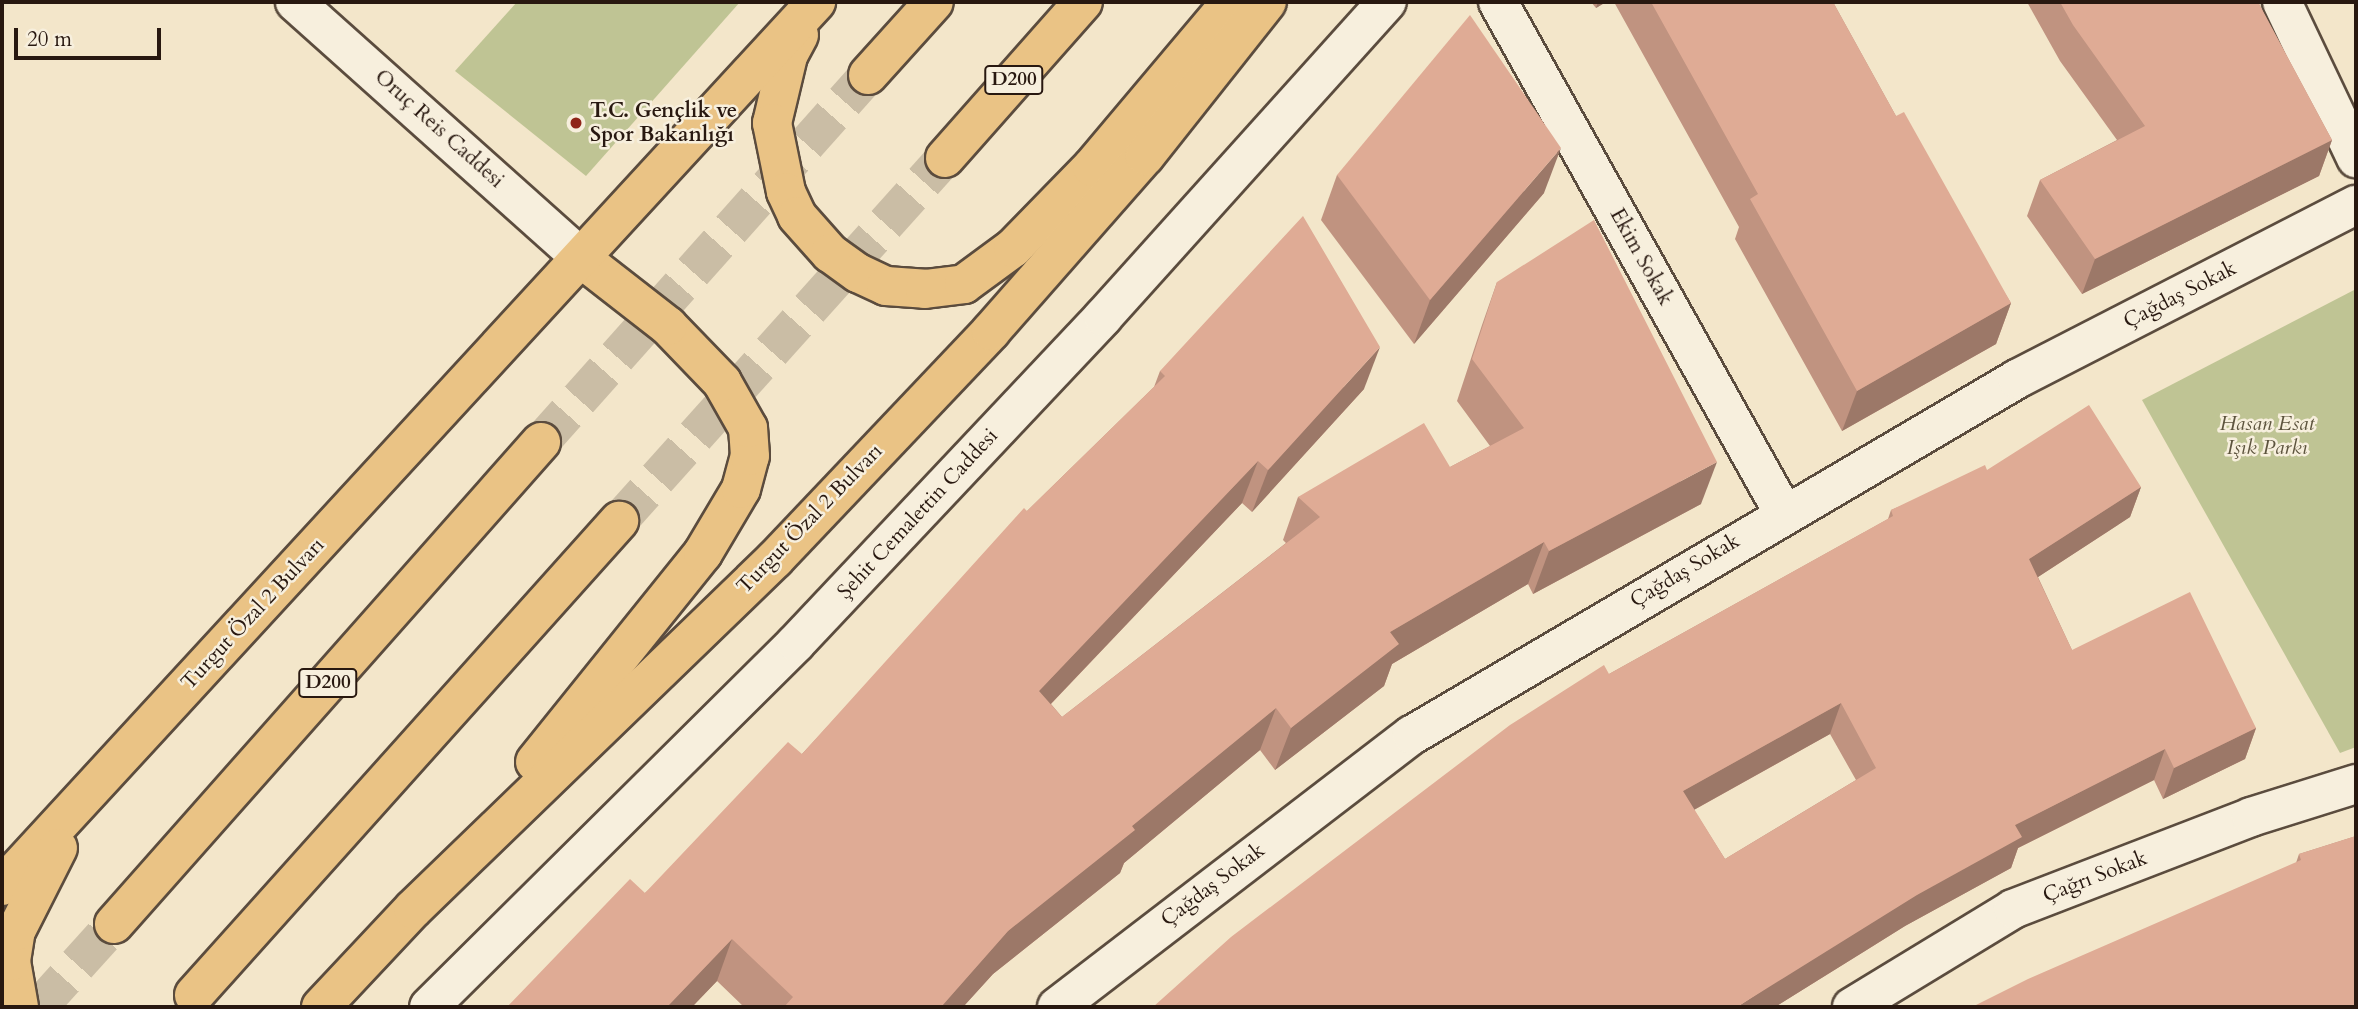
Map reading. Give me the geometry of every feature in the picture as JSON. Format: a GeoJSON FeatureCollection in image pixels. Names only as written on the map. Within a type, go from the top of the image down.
{"type":"FeatureCollection","features":[{"type":"Feature","properties":{"kind":"highway","name":"Turgut Özal 2 Bulvarı"},"geometry":{"type":"LineString","coordinates":[[2,886],[816,2]]}},
{"type":"Feature","properties":{"kind":"highway","name":"Turgut Özal 2 Bulvarı"},"geometry":{"type":"LineString","coordinates":[[816,2],[788,56],[776,96],[772,123],[786,192],[797,216],[830,253],[886,286],[925,289],[964,284],[1013,248],[1092,167],[1231,2]]}},
{"type":"Feature","properties":{"kind":"highway"},"geometry":{"type":"LineString","coordinates":[[868,75],[934,2]]}},
{"type":"Feature","properties":{"kind":"highway","name":"D200"},"geometry":{"type":"LineString","coordinates":[[945,158],[1083,2]]}},
{"type":"Feature","properties":{"kind":"highway","name":"Turgut Özal 2 Bulvarı"},"geometry":{"type":"LineString","coordinates":[[321,1007],[414,909],[775,559],[991,331],[1146,156],[1267,2]]}},
{"type":"Feature","properties":{"kind":"highway"},"geometry":{"type":"LineString","coordinates":[[414,909],[703,553],[741,489],[750,456],[748,428],[722,382],[668,326],[582,258]]}},
{"type":"Feature","properties":{"kind":"highway","name":"D200"},"geometry":{"type":"LineString","coordinates":[[114,923],[541,442]]}},
{"type":"Feature","properties":{"kind":"highway"},"geometry":{"type":"LineString","coordinates":[[194,995],[619,521]]}},
{"type":"Feature","properties":{"kind":"highway"},"geometry":{"type":"LineString","coordinates":[[19,1007],[11,961],[16,931],[37,883],[72,826],[130,747]]}},
{"type":"Feature","properties":{"kind":"street","name":"Oruç Reis Caddesi"},"geometry":{"type":"LineString","coordinates":[[295,2],[582,258]]}},
{"type":"Feature","properties":{"kind":"street","name":"Şehit Cemalettin Caddesi"},"geometry":{"type":"LineString","coordinates":[[429,1007],[796,643],[1103,317],[1387,2]]}},
{"type":"Feature","properties":{"kind":"street","name":"Ekim Sokak"},"geometry":{"type":"LineString","coordinates":[[1498,2],[1783,512]]}},
{"type":"Feature","properties":{"kind":"street"},"geometry":{"type":"LineString","coordinates":[[2282,2],[2356,158]]}},
{"type":"Feature","properties":{"kind":"street","name":"Çağdaş Sokak"},"geometry":{"type":"LineString","coordinates":[[1057,1007],[1412,735],[1783,512],[2017,379],[2356,205]]}},
{"type":"Feature","properties":{"kind":"street","name":"Çağrı Sokak"},"geometry":{"type":"LineString","coordinates":[[1852,1007],[2013,909],[2251,817],[2356,784]]}},
{"type":"Feature","properties":{"kind":"green space","name":"T.C. Gençlik ve Spor Bakanlığı"},"geometry":{"type":"Polygon","coordinates":[[[517,2],[740,2],[586,176],[455,71],[517,2]]]}},
{"type":"Feature","properties":{"kind":"green space","name":"Hasan Esat Işık Parkı"},"geometry":{"type":"Polygon","coordinates":[[[2356,289],[2356,747],[2340,753],[2142,400],[2356,289]]]}},
{"type":"Feature","properties":{"kind":"building"},"geometry":{"type":"Polygon","coordinates":[[[1651,2],[1833,2],[1896,116],[1904,112],[2011,303],[1857,391],[1750,199],[1758,194],[1651,2]]]}},
{"type":"Feature","properties":{"kind":"building"},"geometry":{"type":"Polygon","coordinates":[[[2060,2],[2258,2],[2332,140],[2095,259],[2040,180],[2145,126],[2073,25],[2060,2]]]}},
{"type":"Feature","properties":{"kind":"building"},"geometry":{"type":"Polygon","coordinates":[[[1470,15],[1561,148],[1430,300],[1337,175],[1470,15]]]}},
{"type":"Feature","properties":{"kind":"building"},"geometry":{"type":"Polygon","coordinates":[[[1303,216],[1380,347],[1268,470],[1258,461],[1039,691],[1062,717],[1320,517],[1298,497],[1424,423],[1450,467],[1524,428],[1472,359],[1497,282],[1594,220],[1717,462],[1549,551],[1544,542],[1390,632],[1399,644],[1291,728],[1276,708],[1132,826],[1135,830],[1008,931],[941,1007],[784,1007],[793,997],[732,939],[667,1007],[507,1007],[630,879],[645,893],[788,742],[802,754],[1024,508],[1027,511],[1165,376],[1160,371],[1303,216]]]}},
{"type":"Feature","properties":{"kind":"building"},"geometry":{"type":"Polygon","coordinates":[[[2089,405],[2141,487],[2029,559],[2072,650],[2190,592],[2256,728],[2174,768],[2165,749],[2015,825],[2022,837],[1917,895],[1737,1007],[1153,1007],[1231,937],[1510,725],[1604,665],[1609,674],[1893,516],[1891,510],[1985,465],[1987,470],[2089,405]],[[1841,703],[1683,791],[1725,859],[1876,768],[1841,703]]]}},
{"type":"Feature","properties":{"kind":"building"},"geometry":{"type":"Polygon","coordinates":[[[2356,836],[2356,1007],[1972,1007],[2028,979],[2301,860],[2299,854],[2356,836]]]}},
{"type":"Feature","properties":{"kind":"tunnel"},"geometry":{"type":"LineString","coordinates":[[541,442],[868,75]]}},
{"type":"Feature","properties":{"kind":"tunnel"},"geometry":{"type":"LineString","coordinates":[[619,521],[945,158]]}},
{"type":"Feature","properties":{"kind":"tunnel"},"geometry":{"type":"LineString","coordinates":[[39,1007],[114,924]]}},
{"type":"Feature","properties":{"kind":"place","name":"T.C. Gençlik ve Spor Bakanlığı"},"geometry":{"type":"Point","coordinates":[576,123]}}]}
